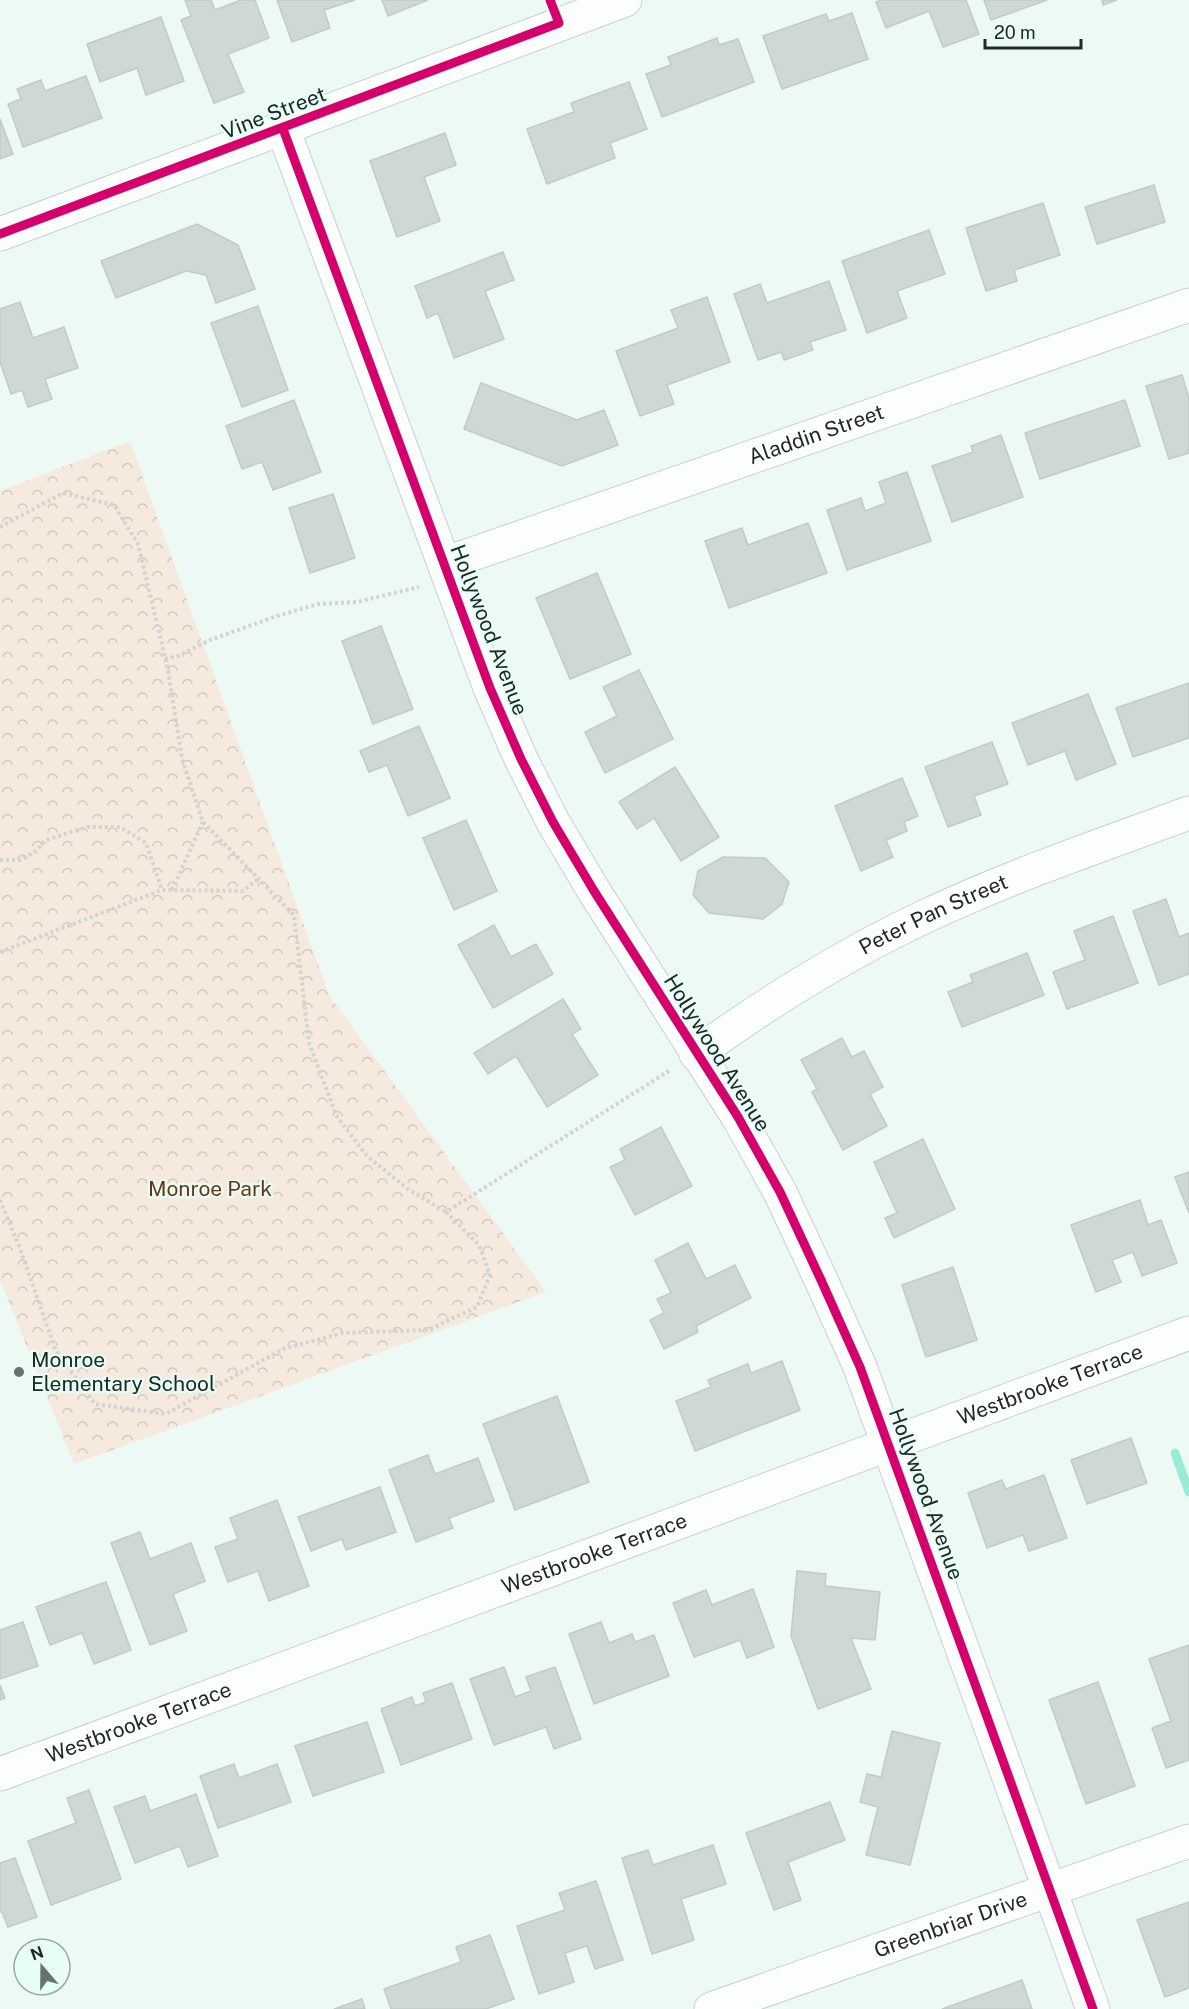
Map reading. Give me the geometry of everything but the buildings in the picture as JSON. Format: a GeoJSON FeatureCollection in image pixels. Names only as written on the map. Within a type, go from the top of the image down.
{"type":"FeatureCollection","features":[{"type":"Feature","properties":{"kind":"street","name":"Vine Street"},"geometry":{"type":"LineString","coordinates":[[0,234],[284,129],[555,12],[626,0]]}},
{"type":"Feature","properties":{"kind":"street","name":"Hollywood Avenue"},"geometry":{"type":"LineString","coordinates":[[284,129],[490,688],[521,759],[553,822],[696,1054],[738,1117],[780,1192],[860,1367],[1093,2009]]}},
{"type":"Feature","properties":{"kind":"street","name":"Aladdin Street"},"geometry":{"type":"LineString","coordinates":[[447,572],[1189,305]]}},
{"type":"Feature","properties":{"kind":"street","name":"Peter Pan Street"},"geometry":{"type":"LineString","coordinates":[[696,1054],[768,1004],[845,958],[926,916],[1002,883],[1189,813]]}},
{"type":"Feature","properties":{"kind":"street","name":"Westbrooke Terrace"},"geometry":{"type":"LineString","coordinates":[[0,1774],[1189,1333]]}},
{"type":"Feature","properties":{"kind":"street","name":"Greenbriar Drive"},"geometry":{"type":"LineString","coordinates":[[711,2009],[1189,1841]]}},
{"type":"Feature","properties":{"kind":"path"},"geometry":{"type":"LineString","coordinates":[[0,527],[63,493],[114,505],[138,544],[165,659],[182,759],[203,822],[294,915],[309,1043],[337,1117],[367,1156],[408,1189],[446,1212],[479,1245],[490,1275],[477,1307],[428,1330],[343,1333],[283,1349],[166,1414],[95,1404],[56,1351],[20,1246],[0,1200]]}},
{"type":"Feature","properties":{"kind":"path"},"geometry":{"type":"LineString","coordinates":[[165,659],[178,656],[210,640],[277,616],[318,604],[380,598],[447,572]]}},
{"type":"Feature","properties":{"kind":"path"},"geometry":{"type":"LineString","coordinates":[[172,890],[203,822]]}},
{"type":"Feature","properties":{"kind":"path"},"geometry":{"type":"LineString","coordinates":[[0,860],[20,860],[36,851],[46,840],[87,827],[120,827],[146,843],[162,890]]}},
{"type":"Feature","properties":{"kind":"path"},"geometry":{"type":"LineString","coordinates":[[0,952],[162,890],[243,891],[259,878]]}},
{"type":"Feature","properties":{"kind":"path"},"geometry":{"type":"LineString","coordinates":[[446,1212],[696,1054]]}},
{"type":"Feature","properties":{"kind":"green space","name":"Monroe Park"},"geometry":{"type":"Polygon","coordinates":[[[130,441],[329,995],[546,1292],[74,1464],[0,1280],[0,491],[130,441]]]}},
{"type":"Feature","properties":{"kind":"waterway"},"geometry":{"type":"LineString","coordinates":[[1175,1453],[1189,1492]]}},
{"type":"Feature","properties":{"kind":"cycle path"},"geometry":{"type":"LineString","coordinates":[[0,234],[559,23],[550,0]]}},
{"type":"Feature","properties":{"kind":"cycle path"},"geometry":{"type":"LineString","coordinates":[[283,129],[490,688],[521,759],[553,822],[594,891],[738,1117],[780,1192],[860,1367],[1093,2009]]}},
{"type":"Feature","properties":{"kind":"place","name":"Monroe Elementary School"},"geometry":{"type":"Point","coordinates":[19,1372]}}]}
